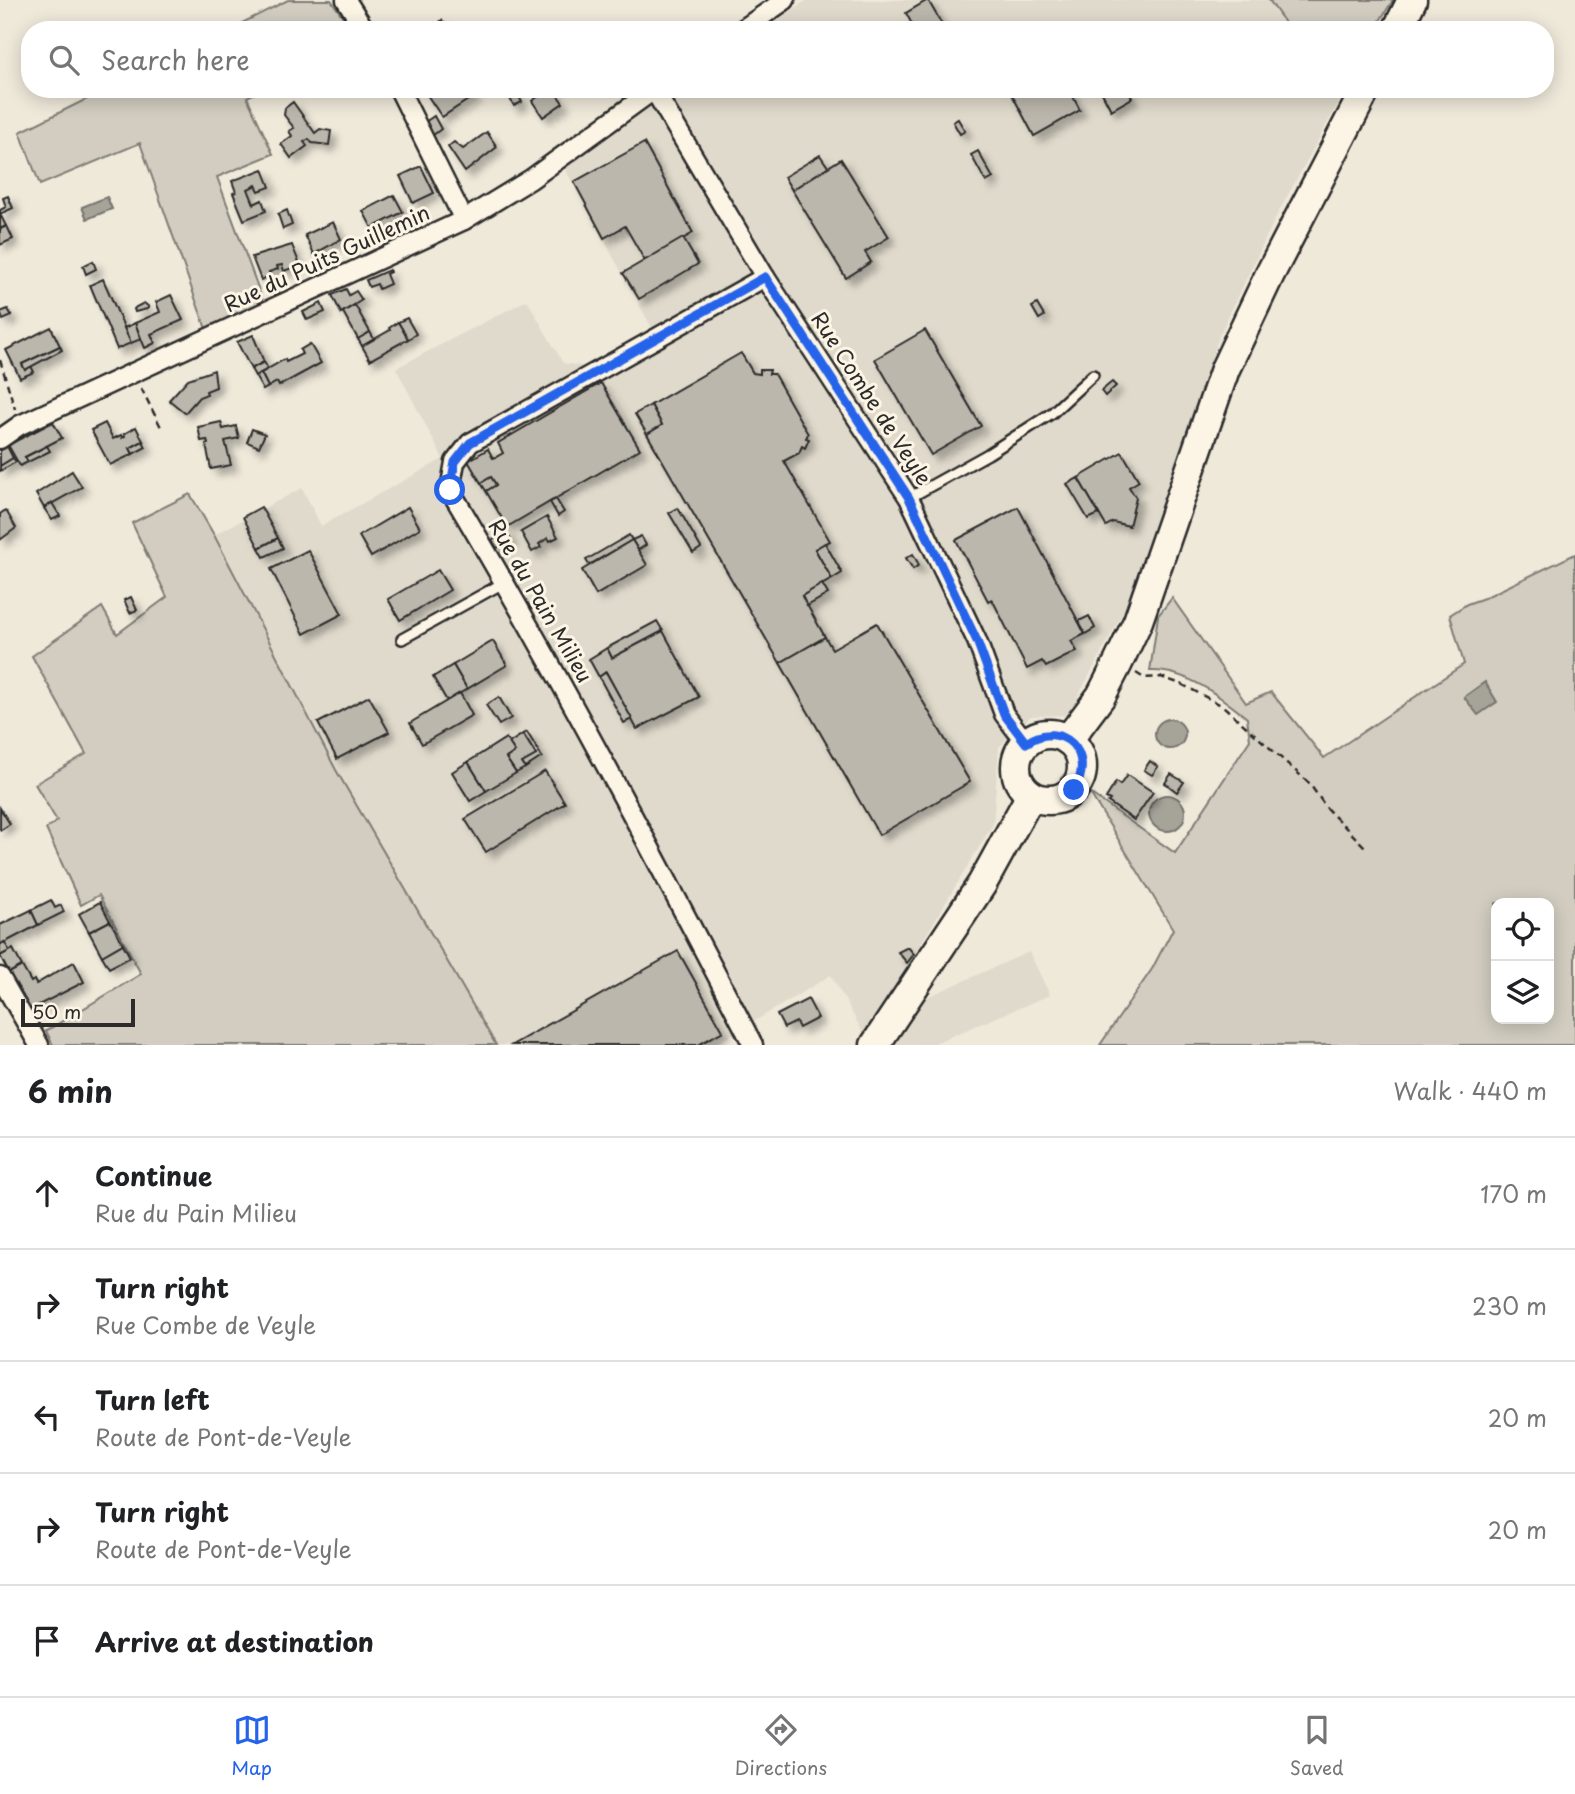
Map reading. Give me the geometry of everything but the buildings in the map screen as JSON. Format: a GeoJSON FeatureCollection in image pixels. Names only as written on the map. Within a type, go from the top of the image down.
{"type":"FeatureCollection","features":[{"type":"Feature","properties":{"kind":"main road"},"geometry":{"type":"LineString","coordinates":[[1401,21],[1412,0]]}},
{"type":"Feature","properties":{"kind":"main road"},"geometry":{"type":"LineString","coordinates":[[1068,740],[1101,696],[1138,621],[1225,369],[1270,274],[1361,98]]}},
{"type":"Feature","properties":{"kind":"main road"},"geometry":{"type":"LineString","coordinates":[[1046,734],[1058,735],[1068,740],[1081,758],[1080,781],[1074,790],[1053,801],[1041,800],[1031,795],[1021,786],[1017,775],[1019,753],[1026,743],[1046,734]]}},
{"type":"Feature","properties":{"kind":"main road"},"geometry":{"type":"LineString","coordinates":[[875,1045],[982,884],[1031,795]]}},
{"type":"Feature","properties":{"kind":"street"},"geometry":{"type":"LineString","coordinates":[[346,0],[359,21]]}},
{"type":"Feature","properties":{"kind":"street"},"geometry":{"type":"LineString","coordinates":[[755,21],[785,0]]}},
{"type":"Feature","properties":{"kind":"street"},"geometry":{"type":"LineString","coordinates":[[403,98],[464,220]]}},
{"type":"Feature","properties":{"kind":"street","name":"Rue du Puits Guillemin"},"geometry":{"type":"LineString","coordinates":[[0,439],[20,425],[464,220],[531,179],[643,98]]}},
{"type":"Feature","properties":{"kind":"street","name":"Rue Combe de Veyle"},"geometry":{"type":"LineString","coordinates":[[659,98],[765,277],[909,498],[977,641],[1004,714],[1026,743]]}},
{"type":"Feature","properties":{"kind":"street","name":"Rue du Pain Milieu"},"geometry":{"type":"LineString","coordinates":[[753,1045],[641,830],[505,582],[450,490],[455,462],[470,443],[765,277]]}},
{"type":"Feature","properties":{"kind":"street"},"geometry":{"type":"LineString","coordinates":[[0,977],[39,1045]]}},
{"type":"Feature","properties":{"kind":"lane"},"geometry":{"type":"LineString","coordinates":[[909,498],[988,454],[1052,413],[1093,375]]}},
{"type":"Feature","properties":{"kind":"lane"},"geometry":{"type":"LineString","coordinates":[[401,639],[505,582]]}},
{"type":"Feature","properties":{"kind":"path"},"geometry":{"type":"LineString","coordinates":[[0,360],[20,425]]}},
{"type":"Feature","properties":{"kind":"path"},"geometry":{"type":"LineString","coordinates":[[133,373],[162,429]]}},
{"type":"Feature","properties":{"kind":"path"},"geometry":{"type":"LineString","coordinates":[[1118,663],[1144,678],[1161,677],[1181,684],[1223,706],[1309,783],[1328,810],[1367,849]]}},
{"type":"Feature","properties":{"kind":"shaded area"},"geometry":{"type":"Polygon","coordinates":[[[288,0],[331,0],[346,21],[246,21],[288,0]]]}},
{"type":"Feature","properties":{"kind":"shaded area"},"geometry":{"type":"Polygon","coordinates":[[[807,0],[1269,0],[1284,21],[776,21],[807,0]]]}},
{"type":"Feature","properties":{"kind":"shaded area"},"geometry":{"type":"Polygon","coordinates":[[[1269,0],[1393,0],[1380,21],[1284,21],[1269,0]]]}},
{"type":"Feature","properties":{"kind":"shaded area"},"geometry":{"type":"Polygon","coordinates":[[[89,98],[247,98],[273,154],[217,177],[264,304],[206,329],[140,143],[40,185],[20,132],[89,98]]]}},
{"type":"Feature","properties":{"kind":"shaded area"},"geometry":{"type":"Polygon","coordinates":[[[664,98],[1336,98],[1339,102],[1276,217],[1220,334],[1126,607],[1068,715],[1031,716],[999,747],[993,824],[893,990],[916,1002],[1029,952],[1050,995],[930,1045],[870,1045],[831,975],[715,1045],[496,1045],[336,770],[214,535],[302,488],[321,526],[443,459],[396,368],[527,300],[563,363],[594,368],[652,328],[564,167],[664,98]]]}},
{"type":"Feature","properties":{"kind":"shaded area"},"geometry":{"type":"Polygon","coordinates":[[[107,197],[112,209],[87,219],[82,207],[107,197]]]}},
{"type":"Feature","properties":{"kind":"shaded area"},"geometry":{"type":"Polygon","coordinates":[[[190,494],[336,770],[496,1045],[53,1045],[46,1031],[141,974],[99,895],[81,905],[46,829],[57,821],[35,784],[86,754],[32,656],[102,607],[117,634],[167,597],[132,523],[190,494]]]}},
{"type":"Feature","properties":{"kind":"shaded area"},"geometry":{"type":"Polygon","coordinates":[[[1575,554],[1575,1045],[1100,1045],[1152,969],[1173,929],[1090,793],[1175,853],[1250,740],[1247,718],[1214,693],[1190,679],[1150,671],[1158,616],[1172,598],[1246,703],[1271,692],[1324,758],[1464,664],[1450,615],[1467,604],[1575,554]]]}},
{"type":"Feature","properties":{"kind":"shaded area"},"geometry":{"type":"Polygon","coordinates":[[[1485,682],[1497,702],[1478,715],[1464,697],[1485,682]]]}},
{"type":"Feature","properties":{"kind":"shaded area"},"geometry":{"type":"Polygon","coordinates":[[[1170,719],[1176,720],[1184,728],[1184,740],[1176,748],[1170,749],[1164,748],[1156,740],[1155,734],[1156,728],[1164,720],[1170,719]]]}},
{"type":"Feature","properties":{"kind":"shaded area"},"geometry":{"type":"Polygon","coordinates":[[[1167,795],[1180,800],[1185,813],[1180,826],[1167,831],[1154,826],[1149,813],[1154,800],[1167,795]]]}},
{"type":"Feature","properties":{"kind":"route"},"geometry":{"type":"LineString","coordinates":[[450,490],[455,462],[470,443],[765,277],[909,498],[977,641],[1004,714],[1026,743],[1046,734],[1058,735],[1076,748],[1082,769],[1080,781],[1074,790]]}}]}
